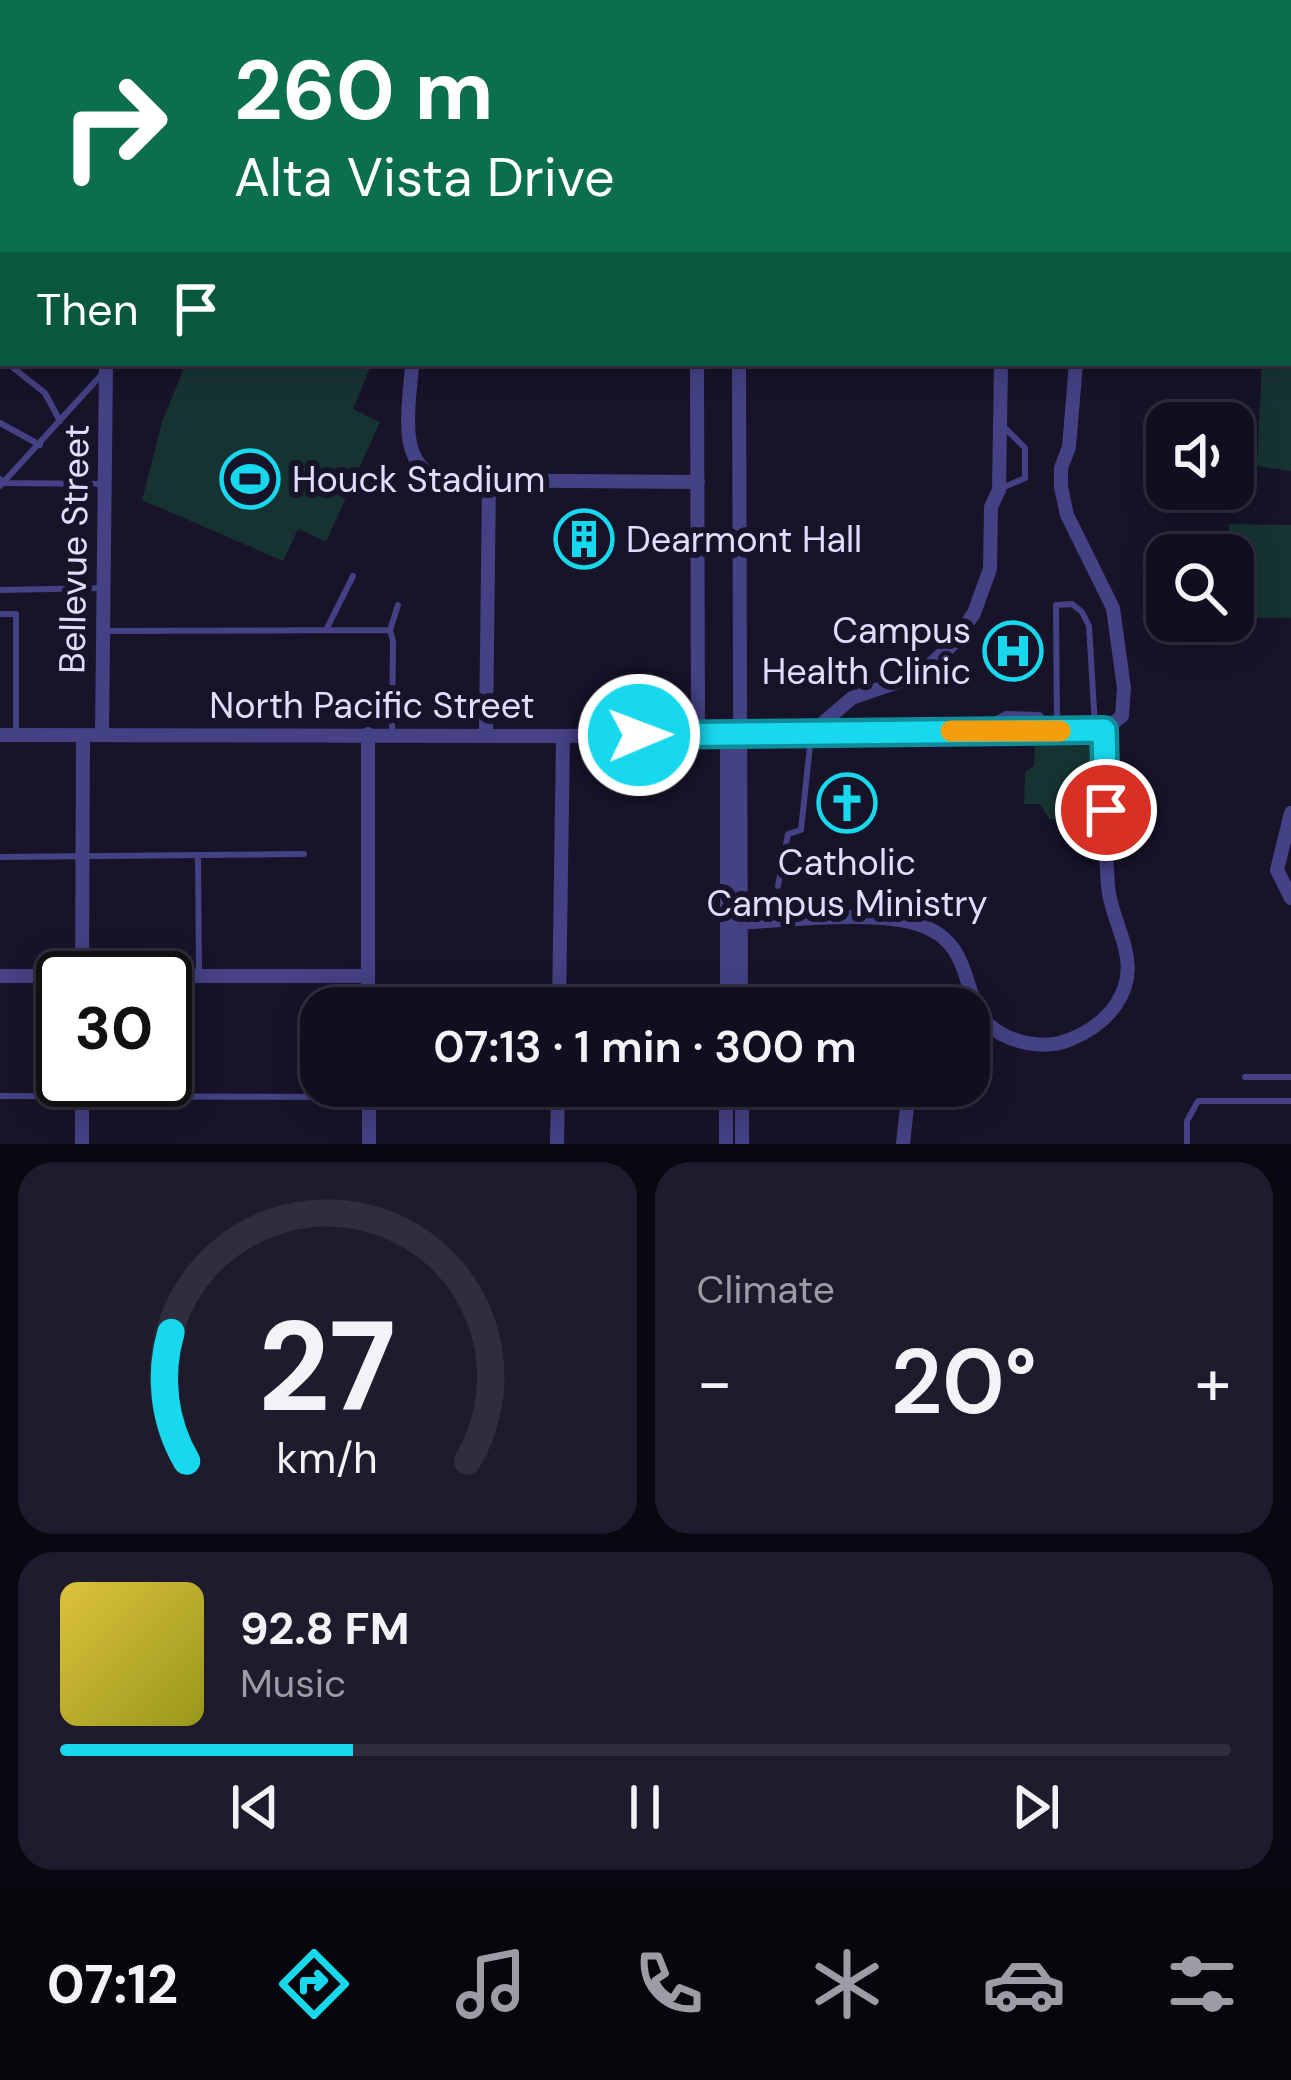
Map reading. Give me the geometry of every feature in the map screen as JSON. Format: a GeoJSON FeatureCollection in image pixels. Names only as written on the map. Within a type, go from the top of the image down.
{"type":"FeatureCollection","features":[{"type":"Feature","properties":{"kind":"street"},"geometry":{"type":"LineString","coordinates":[[412,366],[413,458],[431,474],[460,480],[698,482]]}},
{"type":"Feature","properties":{"kind":"street"},"geometry":{"type":"LineString","coordinates":[[698,366],[698,734]]}},
{"type":"Feature","properties":{"kind":"street"},"geometry":{"type":"LineString","coordinates":[[739,366],[733,733],[734,923],[739,987]]}},
{"type":"Feature","properties":{"kind":"street"},"geometry":{"type":"LineString","coordinates":[[811,733],[852,698],[919,675],[954,643],[974,613],[990,569],[991,510],[999,490],[1001,366]]}},
{"type":"Feature","properties":{"kind":"street"},"geometry":{"type":"LineString","coordinates":[[990,1025],[1018,1040],[1060,1043],[1093,1028],[1116,1008],[1126,979],[1127,958],[1108,890],[1100,730],[1122,716],[1124,688],[1113,608],[1067,515],[1061,487],[1076,366]]}},
{"type":"Feature","properties":{"kind":"street","name":"Bellevue Street"},"geometry":{"type":"LineString","coordinates":[[102,735],[106,367]]}},
{"type":"Feature","properties":{"kind":"street"},"geometry":{"type":"LineString","coordinates":[[486,735],[489,479]]}},
{"type":"Feature","properties":{"kind":"street","name":"North Pacific Street"},"geometry":{"type":"LineString","coordinates":[[8,735],[1100,730]]}},
{"type":"Feature","properties":{"kind":"street"},"geometry":{"type":"LineString","coordinates":[[368,734],[368,987]]}},
{"type":"Feature","properties":{"kind":"street"},"geometry":{"type":"LineString","coordinates":[[82,951],[83,735]]}},
{"type":"Feature","properties":{"kind":"street"},"geometry":{"type":"LineString","coordinates":[[559,987],[563,736]]}},
{"type":"Feature","properties":{"kind":"street"},"geometry":{"type":"LineString","coordinates":[[1291,813],[1277,870],[1291,898]]}},
{"type":"Feature","properties":{"kind":"street"},"geometry":{"type":"LineString","coordinates":[[734,923],[866,919],[923,926],[960,958],[971,987]]}},
{"type":"Feature","properties":{"kind":"street"},"geometry":{"type":"LineString","coordinates":[[729,987],[734,923]]}},
{"type":"Feature","properties":{"kind":"street"},"geometry":{"type":"LineString","coordinates":[[0,976],[36,976]]}},
{"type":"Feature","properties":{"kind":"street"},"geometry":{"type":"LineString","coordinates":[[192,976],[368,976]]}},
{"type":"Feature","properties":{"kind":"street"},"geometry":{"type":"LineString","coordinates":[[82,1107],[82,1144]]}},
{"type":"Feature","properties":{"kind":"street"},"geometry":{"type":"LineString","coordinates":[[369,1107],[369,1144]]}},
{"type":"Feature","properties":{"kind":"street"},"geometry":{"type":"LineString","coordinates":[[557,1144],[558,1107]]}},
{"type":"Feature","properties":{"kind":"street"},"geometry":{"type":"LineString","coordinates":[[726,1107],[726,1144]]}},
{"type":"Feature","properties":{"kind":"street"},"geometry":{"type":"LineString","coordinates":[[742,1107],[742,1144]]}},
{"type":"Feature","properties":{"kind":"street"},"geometry":{"type":"LineString","coordinates":[[903,1144],[907,1107]]}},
{"type":"Feature","properties":{"kind":"lane"},"geometry":{"type":"LineString","coordinates":[[11,366],[44,393],[60,421]]}},
{"type":"Feature","properties":{"kind":"lane"},"geometry":{"type":"LineString","coordinates":[[2,485],[106,367]]}},
{"type":"Feature","properties":{"kind":"lane"},"geometry":{"type":"LineString","coordinates":[[999,422],[1025,448],[1025,478],[999,490]]}},
{"type":"Feature","properties":{"kind":"lane"},"geometry":{"type":"LineString","coordinates":[[0,423],[40,446]]}},
{"type":"Feature","properties":{"kind":"lane"},"geometry":{"type":"LineString","coordinates":[[2,485],[105,484]]}},
{"type":"Feature","properties":{"kind":"lane"},"geometry":{"type":"LineString","coordinates":[[326,630],[353,576]]}},
{"type":"Feature","properties":{"kind":"lane"},"geometry":{"type":"LineString","coordinates":[[0,590],[104,588]]}},
{"type":"Feature","properties":{"kind":"lane"},"geometry":{"type":"LineString","coordinates":[[1051,731],[1056,605],[1072,604],[1089,626],[1100,730]]}},
{"type":"Feature","properties":{"kind":"lane"},"geometry":{"type":"LineString","coordinates":[[392,734],[390,630],[398,605]]}},
{"type":"Feature","properties":{"kind":"lane"},"geometry":{"type":"LineString","coordinates":[[0,614],[16,614],[8,735]]}},
{"type":"Feature","properties":{"kind":"lane"},"geometry":{"type":"LineString","coordinates":[[103,631],[390,630]]}},
{"type":"Feature","properties":{"kind":"lane"},"geometry":{"type":"LineString","coordinates":[[778,886],[788,834],[801,830],[811,733]]}},
{"type":"Feature","properties":{"kind":"lane"},"geometry":{"type":"LineString","coordinates":[[0,857],[304,854]]}},
{"type":"Feature","properties":{"kind":"lane"},"geometry":{"type":"LineString","coordinates":[[198,855],[199,976]]}},
{"type":"Feature","properties":{"kind":"lane"},"geometry":{"type":"LineString","coordinates":[[1245,1077],[1291,1077]]}},
{"type":"Feature","properties":{"kind":"lane"},"geometry":{"type":"LineString","coordinates":[[192,1089],[300,1090]]}},
{"type":"Feature","properties":{"kind":"lane"},"geometry":{"type":"LineString","coordinates":[[0,1096],[36,1092]]}},
{"type":"Feature","properties":{"kind":"lane"},"geometry":{"type":"LineString","coordinates":[[1187,1144],[1187,1121],[1198,1101],[1291,1101]]}},
{"type":"Feature","properties":{"kind":"green space","name":"Houck Stadium"},"geometry":{"type":"Polygon","coordinates":[[[185,366],[371,366],[353,409],[380,422],[326,542],[298,529],[283,561],[142,500],[162,422],[185,366]]]}},
{"type":"Feature","properties":{"kind":"green space"},"geometry":{"type":"Polygon","coordinates":[[[1262,366],[1291,366],[1291,471],[1257,466],[1262,366]]]}},
{"type":"Feature","properties":{"kind":"green space"},"geometry":{"type":"Polygon","coordinates":[[[1229,524],[1291,525],[1291,618],[1254,617],[1254,534],[1229,534],[1229,524]]]}},
{"type":"Feature","properties":{"kind":"green space"},"geometry":{"type":"Polygon","coordinates":[[[1035,746],[1095,746],[1096,819],[1049,819],[1040,804],[1024,804],[1025,772],[1034,766],[1035,746]]]}},
{"type":"Feature","properties":{"kind":"slow traffic"},"geometry":{"type":"LineString","coordinates":[[951,731],[1060,731]]}},
{"type":"Feature","properties":{"kind":"place","name":"Houck Stadium"},"geometry":{"type":"Point","coordinates":[250,479]}},
{"type":"Feature","properties":{"kind":"place","name":"Dearmont Hall"},"geometry":{"type":"Point","coordinates":[584,539]}},
{"type":"Feature","properties":{"kind":"place","name":"Campus Health Clinic"},"geometry":{"type":"Point","coordinates":[1013,651]}},
{"type":"Feature","properties":{"kind":"place","name":"Catholic Campus Ministry"},"geometry":{"type":"Point","coordinates":[847,803]}},
{"type":"Feature","properties":{"kind":"route"},"geometry":{"type":"LineString","coordinates":[[639,735],[1104,730],[1106,810]]}}]}
